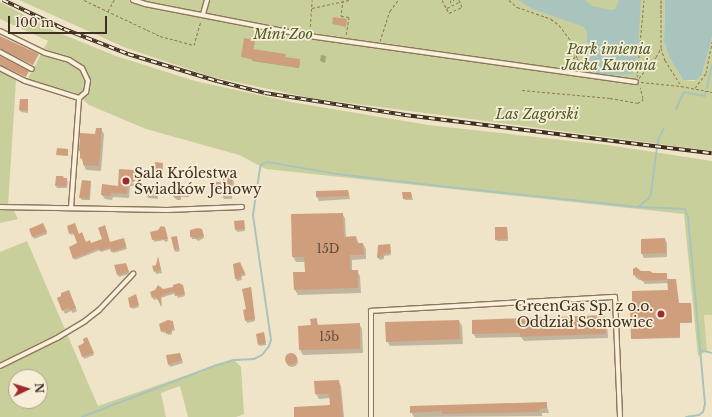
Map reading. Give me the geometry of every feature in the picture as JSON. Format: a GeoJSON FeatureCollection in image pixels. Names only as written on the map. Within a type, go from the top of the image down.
{"type":"FeatureCollection","features":[{"type":"Feature","properties":{"kind":"lane"},"geometry":{"type":"LineString","coordinates":[[133,0],[145,4],[203,14],[309,36],[636,82]]}},
{"type":"Feature","properties":{"kind":"lane"},"geometry":{"type":"LineString","coordinates":[[203,14],[207,0]]}},
{"type":"Feature","properties":{"kind":"lane"},"geometry":{"type":"LineString","coordinates":[[0,31],[45,53],[69,60],[82,68],[88,81],[86,92],[79,98],[71,208]]}},
{"type":"Feature","properties":{"kind":"lane"},"geometry":{"type":"LineString","coordinates":[[0,52],[32,68]]}},
{"type":"Feature","properties":{"kind":"lane"},"geometry":{"type":"LineString","coordinates":[[0,68],[25,81],[79,98]]}},
{"type":"Feature","properties":{"kind":"lane"},"geometry":{"type":"LineString","coordinates":[[0,207],[167,210],[242,207]]}},
{"type":"Feature","properties":{"kind":"lane"},"geometry":{"type":"LineString","coordinates":[[0,366],[57,338],[85,321],[99,310],[133,274]]}},
{"type":"Feature","properties":{"kind":"lane"},"geometry":{"type":"LineString","coordinates":[[371,417],[371,311],[615,297],[620,417]]}},
{"type":"Feature","properties":{"kind":"path"},"geometry":{"type":"LineString","coordinates":[[84,0],[160,36],[194,45],[203,14]]}},
{"type":"Feature","properties":{"kind":"path"},"geometry":{"type":"LineString","coordinates":[[108,12],[114,0]]}},
{"type":"Feature","properties":{"kind":"path"},"geometry":{"type":"LineString","coordinates":[[309,36],[312,0]]}},
{"type":"Feature","properties":{"kind":"path"},"geometry":{"type":"LineString","coordinates":[[312,8],[350,0]]}},
{"type":"Feature","properties":{"kind":"path"},"geometry":{"type":"LineString","coordinates":[[378,46],[390,11],[398,0]]}},
{"type":"Feature","properties":{"kind":"path"},"geometry":{"type":"LineString","coordinates":[[442,0],[449,13],[462,7],[459,1],[447,8]]}},
{"type":"Feature","properties":{"kind":"path"},"geometry":{"type":"LineString","coordinates":[[450,0],[452,5]]}},
{"type":"Feature","properties":{"kind":"path"},"geometry":{"type":"LineString","coordinates":[[453,0],[455,4]]}},
{"type":"Feature","properties":{"kind":"path"},"geometry":{"type":"LineString","coordinates":[[510,0],[522,9],[555,21],[574,45],[586,75]]}},
{"type":"Feature","properties":{"kind":"path"},"geometry":{"type":"LineString","coordinates":[[522,90],[640,102],[643,98],[642,93],[636,82],[644,0]]}},
{"type":"Feature","properties":{"kind":"path"},"geometry":{"type":"LineString","coordinates":[[661,0],[661,48],[665,60],[681,86]]}},
{"type":"Feature","properties":{"kind":"path"},"geometry":{"type":"LineString","coordinates":[[343,1],[341,16],[349,17],[345,41]]}},
{"type":"Feature","properties":{"kind":"path"},"geometry":{"type":"LineString","coordinates":[[694,88],[706,72],[712,42]]}},
{"type":"Feature","properties":{"kind":"path"},"geometry":{"type":"LineString","coordinates":[[636,82],[656,57],[661,48]]}},
{"type":"Feature","properties":{"kind":"path"},"geometry":{"type":"LineString","coordinates":[[562,72],[573,61],[577,54]]}},
{"type":"Feature","properties":{"kind":"path"},"geometry":{"type":"LineString","coordinates":[[636,82],[681,86],[712,92]]}},
{"type":"Feature","properties":{"kind":"shaded area"},"geometry":{"type":"Polygon","coordinates":[[[704,315],[712,315],[712,350],[707,351],[704,315]]]}},
{"type":"Feature","properties":{"kind":"green space","name":"Park imienia Jacka Kuronia"},"geometry":{"type":"Polygon","coordinates":[[[19,0],[665,0],[664,42],[669,57],[683,80],[694,81],[702,75],[712,37],[712,151],[311,98],[212,77],[126,48],[19,0]]]}},
{"type":"Feature","properties":{"kind":"green space"},"geometry":{"type":"Polygon","coordinates":[[[0,2],[52,30],[116,56],[195,81],[291,102],[428,125],[608,145],[712,161],[712,315],[704,315],[707,351],[698,356],[684,214],[266,169],[239,155],[146,129],[89,105],[74,92],[27,80],[48,41],[0,19],[0,2]]]}},
{"type":"Feature","properties":{"kind":"green space"},"geometry":{"type":"Polygon","coordinates":[[[0,71],[16,80],[8,206],[14,211],[18,219],[0,223],[0,71]]]}},
{"type":"Feature","properties":{"kind":"green space"},"geometry":{"type":"Polygon","coordinates":[[[27,241],[98,406],[233,359],[241,367],[244,414],[236,417],[188,417],[180,386],[161,393],[166,417],[0,417],[0,252],[27,241]]]}},
{"type":"Feature","properties":{"kind":"water"},"geometry":{"type":"Polygon","coordinates":[[[518,0],[585,0],[592,6],[612,10],[615,9],[619,0],[641,0],[638,51],[633,74],[612,75],[600,74],[591,71],[587,59],[587,32],[584,27],[533,9],[518,0]]]}},
{"type":"Feature","properties":{"kind":"water"},"geometry":{"type":"Polygon","coordinates":[[[665,0],[712,0],[712,37],[702,75],[696,80],[683,80],[669,57],[664,42],[665,0]]]}},
{"type":"Feature","properties":{"kind":"building"},"geometry":{"type":"Polygon","coordinates":[[[333,17],[347,19],[346,27],[332,24],[333,17]]]}},
{"type":"Feature","properties":{"kind":"building"},"geometry":{"type":"Polygon","coordinates":[[[0,36],[39,54],[33,65],[0,49],[0,36]]]}},
{"type":"Feature","properties":{"kind":"building"},"geometry":{"type":"Polygon","coordinates":[[[244,38],[255,40],[253,49],[286,54],[285,57],[300,59],[299,68],[241,57],[244,38]]]}},
{"type":"Feature","properties":{"kind":"building"},"geometry":{"type":"Polygon","coordinates":[[[0,56],[29,71],[26,77],[0,65],[0,56]]]}},
{"type":"Feature","properties":{"kind":"building"},"geometry":{"type":"Polygon","coordinates":[[[20,99],[28,99],[28,111],[19,110],[20,99]]]}},
{"type":"Feature","properties":{"kind":"building"},"geometry":{"type":"Polygon","coordinates":[[[96,128],[102,128],[99,166],[83,165],[83,159],[80,158],[79,151],[80,133],[95,134],[96,128]]]}},
{"type":"Feature","properties":{"kind":"building"},"geometry":{"type":"Polygon","coordinates":[[[57,148],[68,149],[68,156],[56,155],[57,148]]]}},
{"type":"Feature","properties":{"kind":"building"},"geometry":{"type":"Polygon","coordinates":[[[155,162],[163,163],[162,175],[154,175],[155,162]]]}},
{"type":"Feature","properties":{"kind":"building","name":"Sala Królestwa Świadków Jehowy"},"geometry":{"type":"Polygon","coordinates":[[[119,169],[135,170],[135,180],[133,182],[128,182],[127,194],[111,193],[110,196],[101,195],[102,184],[118,186],[119,169]]]}},
{"type":"Feature","properties":{"kind":"building"},"geometry":{"type":"Polygon","coordinates":[[[56,176],[63,176],[64,178],[67,178],[66,186],[55,186],[56,176]]]}},
{"type":"Feature","properties":{"kind":"building"},"geometry":{"type":"Polygon","coordinates":[[[223,177],[232,178],[231,196],[221,196],[222,192],[212,191],[212,182],[223,182],[223,177]]]}},
{"type":"Feature","properties":{"kind":"building"},"geometry":{"type":"Polygon","coordinates":[[[82,180],[91,181],[89,199],[79,198],[82,180]]]}},
{"type":"Feature","properties":{"kind":"building"},"geometry":{"type":"Polygon","coordinates":[[[146,185],[158,185],[157,197],[146,196],[146,185]]]}},
{"type":"Feature","properties":{"kind":"building"},"geometry":{"type":"Polygon","coordinates":[[[172,188],[188,188],[188,195],[180,195],[180,198],[175,198],[171,194],[172,188]]]}},
{"type":"Feature","properties":{"kind":"building"},"geometry":{"type":"Polygon","coordinates":[[[348,190],[349,196],[316,197],[316,191],[348,190]]]}},
{"type":"Feature","properties":{"kind":"building"},"geometry":{"type":"Polygon","coordinates":[[[402,192],[411,192],[412,198],[403,199],[402,192]]]}},
{"type":"Feature","properties":{"kind":"building"},"geometry":{"type":"Polygon","coordinates":[[[343,213],[344,237],[356,236],[357,243],[363,243],[364,255],[350,255],[350,270],[358,270],[358,288],[294,290],[293,272],[305,272],[304,257],[292,257],[291,214],[343,213]]]}},
{"type":"Feature","properties":{"kind":"building"},"geometry":{"type":"Polygon","coordinates":[[[244,220],[245,229],[235,230],[234,221],[244,220]]]}},
{"type":"Feature","properties":{"kind":"building"},"geometry":{"type":"Polygon","coordinates":[[[43,223],[47,232],[32,237],[29,229],[43,223]]]}},
{"type":"Feature","properties":{"kind":"building"},"geometry":{"type":"Polygon","coordinates":[[[75,223],[79,234],[82,232],[86,242],[90,240],[91,243],[102,239],[98,228],[105,225],[110,242],[124,238],[126,247],[111,252],[110,247],[99,251],[99,248],[73,259],[69,247],[77,243],[73,232],[69,234],[67,226],[75,223]]]}},
{"type":"Feature","properties":{"kind":"building"},"geometry":{"type":"Polygon","coordinates":[[[161,226],[165,227],[168,239],[152,240],[150,232],[158,230],[161,226]]]}},
{"type":"Feature","properties":{"kind":"building"},"geometry":{"type":"Polygon","coordinates":[[[495,227],[507,227],[508,239],[495,240],[495,227]]]}},
{"type":"Feature","properties":{"kind":"building"},"geometry":{"type":"Polygon","coordinates":[[[198,228],[202,229],[204,236],[196,239],[195,237],[190,237],[190,230],[198,228]]]}},
{"type":"Feature","properties":{"kind":"building"},"geometry":{"type":"Polygon","coordinates":[[[177,236],[179,249],[174,250],[171,237],[177,236]]]}},
{"type":"Feature","properties":{"kind":"building"},"geometry":{"type":"Polygon","coordinates":[[[665,238],[666,253],[641,254],[641,239],[665,238]]]}},
{"type":"Feature","properties":{"kind":"building"},"geometry":{"type":"Polygon","coordinates":[[[390,244],[391,253],[383,254],[383,257],[377,258],[378,245],[390,244]]]}},
{"type":"Feature","properties":{"kind":"building"},"geometry":{"type":"Polygon","coordinates":[[[158,256],[161,270],[154,272],[152,266],[156,265],[158,256]]]}},
{"type":"Feature","properties":{"kind":"building"},"geometry":{"type":"Polygon","coordinates":[[[240,262],[245,273],[241,274],[241,278],[235,279],[233,264],[240,262]]]}},
{"type":"Feature","properties":{"kind":"building"},"geometry":{"type":"Polygon","coordinates":[[[126,263],[129,272],[117,275],[114,265],[126,263]]]}},
{"type":"Feature","properties":{"kind":"building"},"geometry":{"type":"Polygon","coordinates":[[[636,267],[641,271],[667,273],[667,280],[642,281],[639,277],[633,275],[633,269],[636,267]]]}},
{"type":"Feature","properties":{"kind":"building","name":"GreenGas Sp. z o.o. Oddział Sosnowiec"},"geometry":{"type":"Polygon","coordinates":[[[667,279],[676,279],[679,303],[691,303],[692,322],[680,323],[680,337],[631,339],[630,305],[632,305],[632,291],[668,290],[667,279]]]}},
{"type":"Feature","properties":{"kind":"building"},"geometry":{"type":"Polygon","coordinates":[[[179,283],[183,285],[185,294],[175,296],[174,291],[161,296],[162,307],[156,297],[152,298],[150,292],[155,290],[158,285],[163,289],[173,287],[173,285],[179,283]]]}},
{"type":"Feature","properties":{"kind":"building"},"geometry":{"type":"Polygon","coordinates":[[[251,287],[255,319],[245,321],[243,310],[246,309],[242,289],[251,287]]]}},
{"type":"Feature","properties":{"kind":"building"},"geometry":{"type":"Polygon","coordinates":[[[69,290],[76,308],[70,310],[68,308],[62,311],[57,298],[61,296],[61,293],[69,290]]]}},
{"type":"Feature","properties":{"kind":"building"},"geometry":{"type":"Polygon","coordinates":[[[136,294],[139,305],[130,308],[128,298],[136,294]]]}},
{"type":"Feature","properties":{"kind":"building"},"geometry":{"type":"Polygon","coordinates":[[[605,315],[606,334],[520,337],[520,333],[472,334],[472,320],[605,315]]]}},
{"type":"Feature","properties":{"kind":"building"},"geometry":{"type":"Polygon","coordinates":[[[317,318],[317,325],[360,323],[360,349],[299,350],[298,326],[311,325],[310,319],[317,318]]]}},
{"type":"Feature","properties":{"kind":"building"},"geometry":{"type":"Polygon","coordinates":[[[168,320],[173,321],[174,328],[171,329],[172,332],[166,334],[165,330],[161,332],[159,324],[168,320]]]}},
{"type":"Feature","properties":{"kind":"building"},"geometry":{"type":"Polygon","coordinates":[[[459,320],[460,339],[386,342],[385,322],[459,320]]]}},
{"type":"Feature","properties":{"kind":"building"},"geometry":{"type":"Polygon","coordinates":[[[264,332],[266,343],[258,345],[256,334],[264,332]]]}},
{"type":"Feature","properties":{"kind":"building"},"geometry":{"type":"Polygon","coordinates":[[[87,337],[94,353],[82,357],[78,346],[84,343],[83,339],[87,337]]]}},
{"type":"Feature","properties":{"kind":"building"},"geometry":{"type":"Polygon","coordinates":[[[180,353],[182,360],[168,365],[166,355],[180,353]]]}},
{"type":"Feature","properties":{"kind":"building"},"geometry":{"type":"Polygon","coordinates":[[[289,353],[293,353],[297,359],[293,365],[289,365],[285,361],[285,357],[289,353]]]}},
{"type":"Feature","properties":{"kind":"building"},"geometry":{"type":"Polygon","coordinates":[[[339,380],[343,417],[294,417],[294,407],[330,405],[329,394],[315,394],[314,381],[339,380]]]}},
{"type":"Feature","properties":{"kind":"building"},"geometry":{"type":"Polygon","coordinates":[[[547,402],[547,408],[540,409],[539,412],[442,414],[442,411],[410,413],[410,406],[547,402]]]}},
{"type":"Feature","properties":{"kind":"waterway"},"geometry":{"type":"LineString","coordinates":[[707,88],[712,65]]}},
{"type":"Feature","properties":{"kind":"waterway"},"geometry":{"type":"LineString","coordinates":[[676,109],[684,92],[705,96],[705,93]]}},
{"type":"Feature","properties":{"kind":"waterway"},"geometry":{"type":"LineString","coordinates":[[638,207],[649,198],[651,193],[658,140],[664,128]]}},
{"type":"Feature","properties":{"kind":"waterway"},"geometry":{"type":"LineString","coordinates":[[82,417],[217,365],[235,360],[254,359],[262,355],[269,346],[271,340],[253,215],[260,168],[261,165],[267,162],[337,174],[439,186],[638,207],[685,209],[688,217],[705,404],[703,412],[699,415],[686,417]]}},
{"type":"Feature","properties":{"kind":"waterway"},"geometry":{"type":"LineString","coordinates":[[700,350],[712,353]]}},
{"type":"Feature","properties":{"kind":"railway"},"geometry":{"type":"LineString","coordinates":[[3,0],[64,29],[128,54],[217,81],[265,93],[405,115],[712,153]]}},
{"type":"Feature","properties":{"kind":"place","name":"Sala Królestwa Świadków Jehowy"},"geometry":{"type":"Point","coordinates":[126,181]}},
{"type":"Feature","properties":{"kind":"place","name":"GreenGas Sp. z o.o. Oddział Sosnowiec"},"geometry":{"type":"Point","coordinates":[661,314]}},
{"type":"Feature","properties":{"kind":"park label","name":"Mini Zoo"},"geometry":{"type":"Point","coordinates":[283,34]}},
{"type":"Feature","properties":{"kind":"park label","name":"Las Zagórski"},"geometry":{"type":"Point","coordinates":[537,114]}}]}
